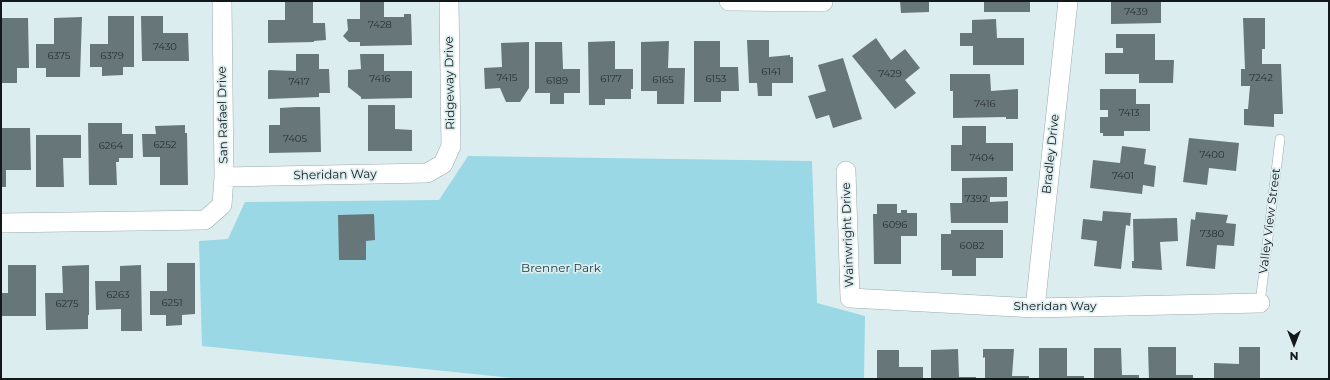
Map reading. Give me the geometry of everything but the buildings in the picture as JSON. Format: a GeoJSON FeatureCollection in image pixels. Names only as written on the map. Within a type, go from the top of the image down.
{"type":"FeatureCollection","features":[{"type":"Feature","properties":{"kind":"street","name":"San Rafael Drive"},"geometry":{"type":"LineString","coordinates":[[1,223],[205,220],[222,205],[224,177],[222,1]]}},
{"type":"Feature","properties":{"kind":"street","name":"Ridgeway Drive"},"geometry":{"type":"LineString","coordinates":[[443,164],[451,146],[449,1]]}},
{"type":"Feature","properties":{"kind":"street"},"geometry":{"type":"LineString","coordinates":[[730,1],[823,2]]}},
{"type":"Feature","properties":{"kind":"street","name":"Bradley Drive"},"geometry":{"type":"LineString","coordinates":[[1035,308],[1068,1]]}},
{"type":"Feature","properties":{"kind":"street","name":"Sheridan Way"},"geometry":{"type":"LineString","coordinates":[[224,177],[427,173],[443,164]]}},
{"type":"Feature","properties":{"kind":"street","name":"Wainwright Drive"},"geometry":{"type":"LineString","coordinates":[[846,171],[850,298]]}},
{"type":"Feature","properties":{"kind":"street","name":"Sheridan Way"},"geometry":{"type":"LineString","coordinates":[[850,298],[1035,308],[1260,303]]}},
{"type":"Feature","properties":{"kind":"lane","name":"Valley View Street"},"geometry":{"type":"LineString","coordinates":[[1260,303],[1280,139]]}},
{"type":"Feature","properties":{"kind":"green space","name":"Brenner Park"},"geometry":{"type":"Polygon","coordinates":[[[468,156],[812,161],[817,303],[865,316],[864,379],[522,379],[202,346],[199,241],[228,239],[245,202],[439,200],[468,156]]]}}]}
